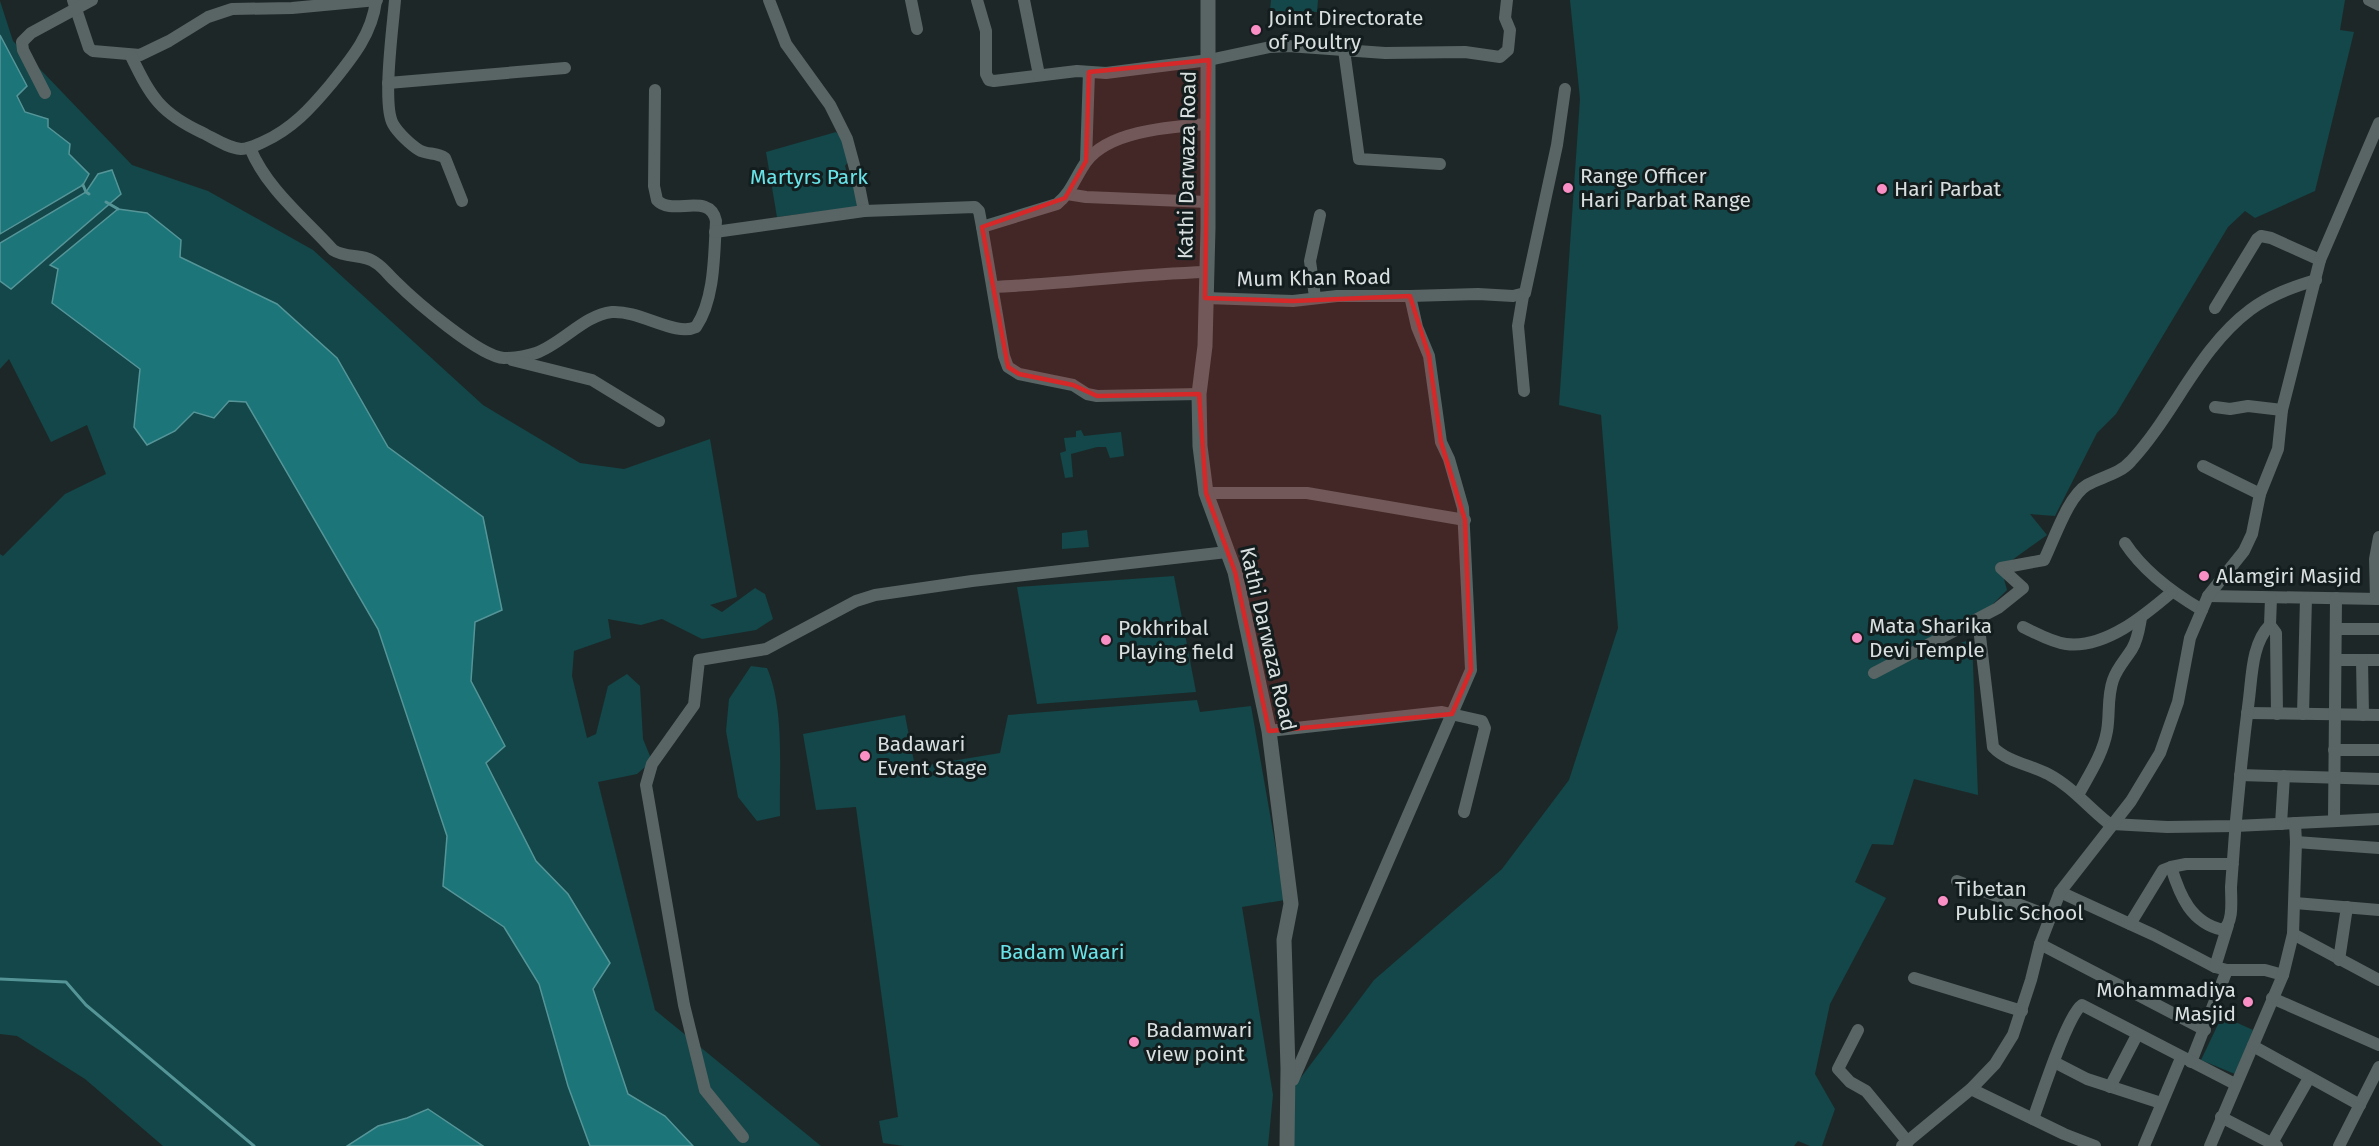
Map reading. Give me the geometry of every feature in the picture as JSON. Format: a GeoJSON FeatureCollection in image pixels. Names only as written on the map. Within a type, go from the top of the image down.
{"type":"FeatureCollection","features":[{"type":"Feature","properties":{"kind":"street"},"geometry":{"type":"LineString","coordinates":[[45,93],[23,50],[22,42],[31,33],[74,5],[92,0]]}},
{"type":"Feature","properties":{"kind":"street"},"geometry":{"type":"LineString","coordinates":[[74,5],[89,48],[97,52],[131,56],[146,54],[208,17],[232,9],[292,8],[376,0],[368,34],[321,96],[294,125],[280,135],[249,148],[234,147],[176,120],[159,105],[146,87],[131,56]]}},
{"type":"Feature","properties":{"kind":"street"},"geometry":{"type":"LineString","coordinates":[[394,0],[388,82],[392,124],[419,150],[439,154],[445,158],[462,201]]}},
{"type":"Feature","properties":{"kind":"street"},"geometry":{"type":"LineString","coordinates":[[769,0],[786,44],[830,105],[847,139],[864,212]]}},
{"type":"Feature","properties":{"kind":"street"},"geometry":{"type":"LineString","coordinates":[[911,0],[917,29]]}},
{"type":"Feature","properties":{"kind":"street"},"geometry":{"type":"LineString","coordinates":[[976,0],[986,31],[985,66],[989,80],[998,81],[1077,70],[1106,73],[1209,60],[1270,47],[1385,53],[1448,52],[1504,56],[1508,50],[1510,30],[1505,18],[1507,0]]}},
{"type":"Feature","properties":{"kind":"street"},"geometry":{"type":"LineString","coordinates":[[1024,0],[1039,75]]}},
{"type":"Feature","properties":{"kind":"street","name":"Kathi Darwaza Road"},"geometry":{"type":"LineString","coordinates":[[1208,0],[1208,202],[1205,346],[1199,394],[1200,446],[1206,493],[1234,572],[1269,731],[1291,904],[1284,940],[1288,1068],[1287,1146]]}},
{"type":"Feature","properties":{"kind":"street"},"geometry":{"type":"LineString","coordinates":[[2369,0],[2379,5]]}},
{"type":"Feature","properties":{"kind":"street"},"geometry":{"type":"LineString","coordinates":[[1344,50],[1359,159],[1440,164]]}},
{"type":"Feature","properties":{"kind":"street"},"geometry":{"type":"LineString","coordinates":[[388,82],[565,68]]}},
{"type":"Feature","properties":{"kind":"street"},"geometry":{"type":"LineString","coordinates":[[1086,161],[1089,72]]}},
{"type":"Feature","properties":{"kind":"street"},"geometry":{"type":"LineString","coordinates":[[1524,392],[1518,326],[1522,296],[1527,290],[1557,145],[1566,89]]}},
{"type":"Feature","properties":{"kind":"street"},"geometry":{"type":"LineString","coordinates":[[503,358],[535,354],[598,316],[611,312],[638,314],[681,330],[696,327],[706,304],[715,216],[707,207],[666,206],[657,200],[654,186],[655,90]]}},
{"type":"Feature","properties":{"kind":"street"},"geometry":{"type":"LineString","coordinates":[[1858,1030],[1838,1069],[1850,1082],[1866,1091],[1905,1144],[1971,1089],[1995,1065],[2013,1035],[2049,916],[2060,892],[2131,801],[2160,753],[2178,702],[2190,638],[2208,596],[2244,552],[2252,534],[2260,494],[2278,449],[2282,410],[2320,260],[2379,123]]}},
{"type":"Feature","properties":{"kind":"street"},"geometry":{"type":"LineString","coordinates":[[982,227],[1057,204],[1067,194],[1086,161],[1096,151],[1131,136],[1173,127],[1208,124]]}},
{"type":"Feature","properties":{"kind":"street"},"geometry":{"type":"LineString","coordinates":[[249,148],[266,178],[333,250],[342,255],[363,256],[378,264],[427,311],[478,347],[503,358],[592,380],[659,421]]}},
{"type":"Feature","properties":{"kind":"street"},"geometry":{"type":"LineString","coordinates":[[1067,194],[1086,197],[1208,202]]}},
{"type":"Feature","properties":{"kind":"street"},"geometry":{"type":"LineString","coordinates":[[715,232],[864,212],[971,206],[979,211],[1002,349],[1011,371],[1072,385],[1087,394],[1097,396],[1199,394]]}},
{"type":"Feature","properties":{"kind":"street"},"geometry":{"type":"LineString","coordinates":[[1315,297],[1310,261],[1320,214]]}},
{"type":"Feature","properties":{"kind":"street"},"geometry":{"type":"LineString","coordinates":[[2215,308],[2261,236],[2271,238],[2320,260]]}},
{"type":"Feature","properties":{"kind":"street"},"geometry":{"type":"LineString","coordinates":[[993,287],[1049,285],[1163,273],[1206,272]]}},
{"type":"Feature","properties":{"kind":"street"},"geometry":{"type":"LineString","coordinates":[[1874,673],[1998,608],[2023,588],[2001,568],[2044,560],[2073,499],[2085,486],[2129,464],[2214,346],[2236,321],[2283,290],[2316,280]]}},
{"type":"Feature","properties":{"kind":"street"},"geometry":{"type":"LineString","coordinates":[[1410,296],[1478,294],[1522,296]]}},
{"type":"Feature","properties":{"kind":"street","name":"Mum Khan Road"},"geometry":{"type":"LineString","coordinates":[[1205,298],[1293,301],[1315,297],[1410,296],[1429,356],[1444,448],[1456,481],[1464,520],[1471,670],[1293,1080]]}},
{"type":"Feature","properties":{"kind":"street"},"geometry":{"type":"LineString","coordinates":[[2215,407],[2225,409],[2248,406],[2282,410]]}},
{"type":"Feature","properties":{"kind":"street"},"geometry":{"type":"LineString","coordinates":[[2204,466],[2260,494]]}},
{"type":"Feature","properties":{"kind":"street"},"geometry":{"type":"LineString","coordinates":[[1206,493],[1307,493],[1464,520]]}},
{"type":"Feature","properties":{"kind":"street"},"geometry":{"type":"LineString","coordinates":[[2208,596],[2378,598],[2375,559],[2379,537]]}},
{"type":"Feature","properties":{"kind":"street"},"geometry":{"type":"LineString","coordinates":[[2125,543],[2138,560],[2172,592],[2202,610]]}},
{"type":"Feature","properties":{"kind":"street"},"geometry":{"type":"LineString","coordinates":[[743,1137],[705,1090],[684,1005],[646,785],[652,764],[694,705],[699,660],[766,649],[856,601],[875,595],[972,581],[1227,552]]}},
{"type":"Feature","properties":{"kind":"street"},"geometry":{"type":"LineString","coordinates":[[2023,627],[2060,642],[2076,644],[2095,641],[2141,618],[2172,592]]}},
{"type":"Feature","properties":{"kind":"street"},"geometry":{"type":"LineString","coordinates":[[2271,598],[2270,625],[2276,633],[2277,714]]}},
{"type":"Feature","properties":{"kind":"street"},"geometry":{"type":"LineString","coordinates":[[2303,714],[2306,598]]}},
{"type":"Feature","properties":{"kind":"street"},"geometry":{"type":"LineString","coordinates":[[2334,820],[2336,598]]}},
{"type":"Feature","properties":{"kind":"street"},"geometry":{"type":"LineString","coordinates":[[2078,795],[2104,743],[2111,684],[2137,638],[2141,618]]}},
{"type":"Feature","properties":{"kind":"street"},"geometry":{"type":"LineString","coordinates":[[1978,619],[1993,747],[2002,755],[2047,773],[2078,795],[2112,825],[2235,826],[2379,819]]}},
{"type":"Feature","properties":{"kind":"street"},"geometry":{"type":"LineString","coordinates":[[2144,1146],[2161,1103],[2205,1030],[2221,969],[2228,925],[2235,826],[2254,658],[2265,630],[2270,625]]}},
{"type":"Feature","properties":{"kind":"street"},"geometry":{"type":"LineString","coordinates":[[2336,628],[2379,629]]}},
{"type":"Feature","properties":{"kind":"street"},"geometry":{"type":"LineString","coordinates":[[2336,660],[2379,660]]}},
{"type":"Feature","properties":{"kind":"street"},"geometry":{"type":"LineString","coordinates":[[2362,660],[2363,715]]}},
{"type":"Feature","properties":{"kind":"street"},"geometry":{"type":"LineString","coordinates":[[1269,731],[1442,712],[1482,721],[1485,723],[1464,812]]}},
{"type":"Feature","properties":{"kind":"street"},"geometry":{"type":"LineString","coordinates":[[2247,713],[2379,715]]}},
{"type":"Feature","properties":{"kind":"street"},"geometry":{"type":"LineString","coordinates":[[2334,750],[2379,750]]}},
{"type":"Feature","properties":{"kind":"street"},"geometry":{"type":"LineString","coordinates":[[2240,775],[2379,778]]}},
{"type":"Feature","properties":{"kind":"street"},"geometry":{"type":"LineString","coordinates":[[2281,824],[2284,776]]}},
{"type":"Feature","properties":{"kind":"street"},"geometry":{"type":"LineString","coordinates":[[2210,1146],[2283,975],[2293,934],[2295,823]]}},
{"type":"Feature","properties":{"kind":"street"},"geometry":{"type":"LineString","coordinates":[[2296,842],[2379,848]]}},
{"type":"Feature","properties":{"kind":"street"},"geometry":{"type":"LineString","coordinates":[[2130,924],[2163,870],[2193,864],[2233,864]]}},
{"type":"Feature","properties":{"kind":"street"},"geometry":{"type":"LineString","coordinates":[[2171,867],[2179,895],[2198,918],[2215,929],[2223,930],[2228,925]]}},
{"type":"Feature","properties":{"kind":"street"},"geometry":{"type":"LineString","coordinates":[[1957,881],[2049,916]]}},
{"type":"Feature","properties":{"kind":"street"},"geometry":{"type":"LineString","coordinates":[[2060,892],[2221,969],[2252,969],[2283,975]]}},
{"type":"Feature","properties":{"kind":"street"},"geometry":{"type":"LineString","coordinates":[[2295,903],[2379,910]]}},
{"type":"Feature","properties":{"kind":"street"},"geometry":{"type":"LineString","coordinates":[[2340,960],[2347,907]]}},
{"type":"Feature","properties":{"kind":"street"},"geometry":{"type":"LineString","coordinates":[[2293,934],[2379,980]]}},
{"type":"Feature","properties":{"kind":"street"},"geometry":{"type":"LineString","coordinates":[[2040,944],[2205,1030]]}},
{"type":"Feature","properties":{"kind":"street"},"geometry":{"type":"LineString","coordinates":[[1914,978],[2022,1011]]}},
{"type":"Feature","properties":{"kind":"street"},"geometry":{"type":"LineString","coordinates":[[2272,998],[2379,1045]]}},
{"type":"Feature","properties":{"kind":"street"},"geometry":{"type":"LineString","coordinates":[[2033,1119],[2054,1062],[2079,1006],[2091,1008],[2137,1035],[2235,1084]]}},
{"type":"Feature","properties":{"kind":"street"},"geometry":{"type":"LineString","coordinates":[[2110,1087],[2137,1035]]}},
{"type":"Feature","properties":{"kind":"street"},"geometry":{"type":"LineString","coordinates":[[2253,1046],[2360,1106]]}},
{"type":"Feature","properties":{"kind":"street"},"geometry":{"type":"LineString","coordinates":[[2054,1062],[2087,1079],[2161,1103]]}},
{"type":"Feature","properties":{"kind":"street"},"geometry":{"type":"LineString","coordinates":[[2339,1146],[2379,1067]]}},
{"type":"Feature","properties":{"kind":"street"},"geometry":{"type":"LineString","coordinates":[[2221,1117],[2275,1145],[2309,1078]]}},
{"type":"Feature","properties":{"kind":"street"},"geometry":{"type":"LineString","coordinates":[[1971,1089],[2095,1146]]}},
{"type":"Feature","properties":{"kind":"highlighted area"},"geometry":{"type":"Polygon","coordinates":[[[1209,60],[1205,298],[1293,301],[1410,296],[1429,356],[1441,442],[1465,520],[1471,670],[1452,714],[1269,731],[1235,572],[1206,493],[1199,394],[1097,396],[1073,385],[1019,374],[1008,367],[982,227],[1065,198],[1086,161],[1089,72],[1209,60]]]}},
{"type":"Feature","properties":{"kind":"green space"},"geometry":{"type":"Polygon","coordinates":[[[1271,0],[1318,0],[1317,12],[1270,11],[1271,0]]]}},
{"type":"Feature","properties":{"kind":"green space","name":"Hari Parbat"},"geometry":{"type":"Polygon","coordinates":[[[1570,0],[2345,0],[2340,30],[2354,32],[2315,191],[2255,218],[2245,211],[2228,227],[2116,414],[2097,433],[2055,516],[2030,514],[2047,535],[2001,568],[2007,590],[1978,619],[1880,671],[1972,639],[1978,795],[1914,779],[1893,845],[1872,844],[1855,882],[1886,898],[1830,1004],[1815,1074],[1835,1109],[1822,1146],[1810,1146],[1798,1141],[1794,1146],[1292,1146],[1287,1096],[1374,980],[1502,869],[1569,780],[1618,628],[1601,415],[1559,405],[1580,99],[1570,0]]]}},
{"type":"Feature","properties":{"kind":"green space"},"geometry":{"type":"Polygon","coordinates":[[[0,1],[13,41],[132,165],[208,191],[313,250],[483,405],[580,463],[624,469],[710,439],[737,597],[710,605],[722,612],[755,588],[765,594],[773,619],[756,630],[702,639],[662,619],[641,625],[608,619],[611,638],[574,651],[572,676],[587,738],[596,734],[608,686],[627,674],[640,686],[643,739],[652,761],[637,774],[598,782],[655,1010],[821,1146],[163,1146],[85,1079],[17,1036],[0,1034],[0,554],[3,556],[65,494],[106,474],[87,425],[51,442],[9,359],[0,369],[0,1]]]}},
{"type":"Feature","properties":{"kind":"green space","name":"Martyrs Park"},"geometry":{"type":"Polygon","coordinates":[[[836,132],[850,159],[845,166],[847,173],[854,176],[857,207],[777,217],[766,152],[836,132]]]}},
{"type":"Feature","properties":{"kind":"green space"},"geometry":{"type":"Polygon","coordinates":[[[1081,430],[1084,436],[1121,432],[1124,456],[1110,458],[1106,447],[1071,454],[1073,477],[1065,478],[1060,453],[1066,451],[1064,438],[1076,437],[1076,431],[1081,430]]]}},
{"type":"Feature","properties":{"kind":"green space"},"geometry":{"type":"Polygon","coordinates":[[[1087,530],[1089,547],[1062,549],[1062,533],[1087,530]]]}},
{"type":"Feature","properties":{"kind":"green space","name":"Pokhribal Playing field"},"geometry":{"type":"Polygon","coordinates":[[[1174,576],[1196,692],[1037,704],[1017,587],[1174,576]]]}},
{"type":"Feature","properties":{"kind":"green space"},"geometry":{"type":"Polygon","coordinates":[[[751,666],[767,668],[773,685],[780,740],[780,816],[757,821],[738,797],[726,731],[729,699],[751,666]]]}},
{"type":"Feature","properties":{"kind":"green space","name":"Badam Waari"},"geometry":{"type":"Polygon","coordinates":[[[1197,700],[1200,712],[1251,706],[1285,900],[1242,907],[1273,1095],[1268,1146],[904,1146],[883,1143],[879,1121],[898,1117],[856,807],[816,810],[803,734],[905,715],[915,767],[1000,753],[1008,715],[1197,700]]]}},
{"type":"Feature","properties":{"kind":"green space"},"geometry":{"type":"Polygon","coordinates":[[[2222,1016],[2253,1030],[2235,1074],[2201,1060],[2222,1016]]]}},
{"type":"Feature","properties":{"kind":"shaded area"},"geometry":{"type":"Polygon","coordinates":[[[0,35],[27,86],[17,96],[25,112],[48,119],[48,127],[70,144],[69,154],[89,174],[83,185],[0,234],[0,35]]]}},
{"type":"Feature","properties":{"kind":"shaded area"},"geometry":{"type":"Polygon","coordinates":[[[112,170],[121,194],[11,289],[0,281],[0,243],[86,192],[98,174],[112,170]]]}},
{"type":"Feature","properties":{"kind":"shaded area"},"geometry":{"type":"Polygon","coordinates":[[[118,209],[147,213],[181,240],[180,257],[277,304],[337,358],[388,447],[483,517],[502,610],[475,622],[471,681],[505,746],[486,763],[536,861],[568,894],[610,963],[593,989],[628,1094],[665,1116],[693,1146],[590,1146],[568,1086],[539,984],[504,927],[443,886],[447,836],[378,629],[246,402],[229,401],[214,418],[194,412],[175,431],[147,445],[134,427],[140,369],[52,303],[58,269],[50,265],[118,209]]]}},
{"type":"Feature","properties":{"kind":"shaded area"},"geometry":{"type":"Polygon","coordinates":[[[428,1109],[483,1146],[347,1146],[378,1126],[428,1109]]]}},
{"type":"Feature","properties":{"kind":"waterway"},"geometry":{"type":"LineString","coordinates":[[83,185],[89,194]]}},
{"type":"Feature","properties":{"kind":"waterway"},"geometry":{"type":"LineString","coordinates":[[106,202],[118,209]]}},
{"type":"Feature","properties":{"kind":"waterway"},"geometry":{"type":"LineString","coordinates":[[0,979],[66,982],[86,1005],[254,1146]]}},
{"type":"Feature","properties":{"kind":"place","name":"Joint Directorate of Poultry"},"geometry":{"type":"Point","coordinates":[1256,30]}},
{"type":"Feature","properties":{"kind":"place","name":"Range Officer Hari Parbat Range"},"geometry":{"type":"Point","coordinates":[1568,188]}},
{"type":"Feature","properties":{"kind":"place","name":"Hari Parbat"},"geometry":{"type":"Point","coordinates":[1882,189]}},
{"type":"Feature","properties":{"kind":"place","name":"Alamgiri Masjid"},"geometry":{"type":"Point","coordinates":[2204,576]}},
{"type":"Feature","properties":{"kind":"place","name":"Mata Sharika Devi Temple"},"geometry":{"type":"Point","coordinates":[1857,638]}},
{"type":"Feature","properties":{"kind":"place","name":"Pokhribal Playing field"},"geometry":{"type":"Point","coordinates":[1106,640]}},
{"type":"Feature","properties":{"kind":"place","name":"Badawari Event Stage"},"geometry":{"type":"Point","coordinates":[865,756]}},
{"type":"Feature","properties":{"kind":"place","name":"Tibetan Public School"},"geometry":{"type":"Point","coordinates":[1943,901]}},
{"type":"Feature","properties":{"kind":"place","name":"Mohammadiya Masjid"},"geometry":{"type":"Point","coordinates":[2248,1002]}},
{"type":"Feature","properties":{"kind":"place","name":"Badamwari view point"},"geometry":{"type":"Point","coordinates":[1134,1042]}}]}
